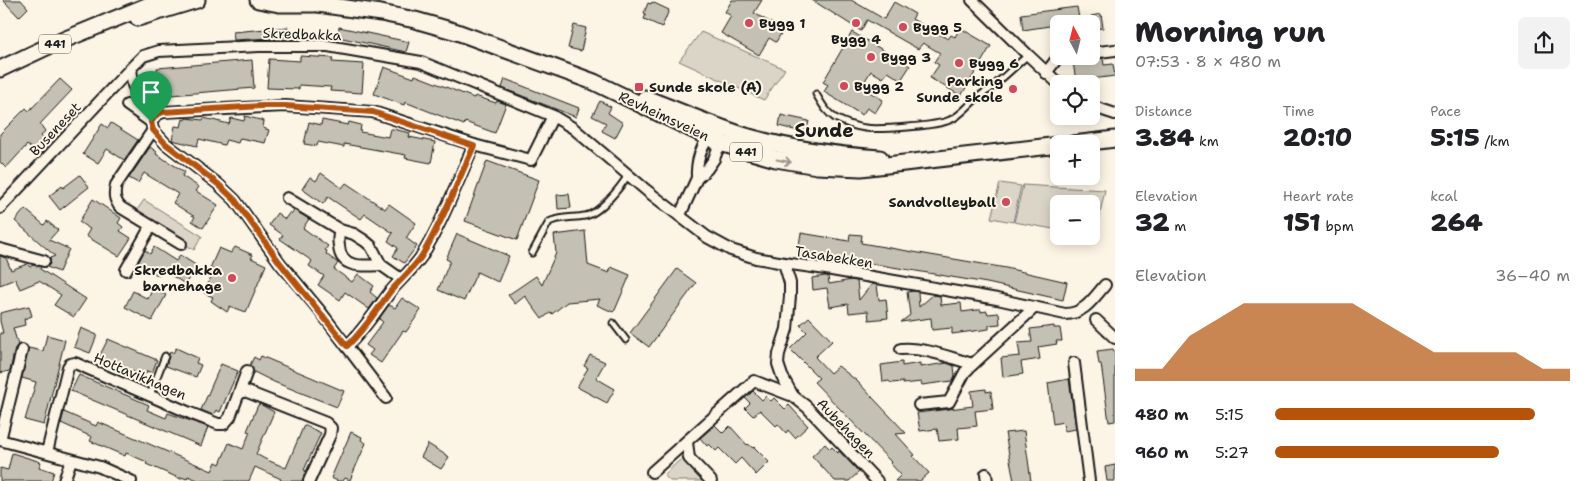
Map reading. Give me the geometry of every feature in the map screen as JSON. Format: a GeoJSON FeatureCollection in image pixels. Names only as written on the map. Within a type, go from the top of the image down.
{"type":"FeatureCollection","features":[{"type":"Feature","properties":{"kind":"main road","name":"441"},"geometry":{"type":"LineString","coordinates":[[0,69],[49,46],[161,0]]}},
{"type":"Feature","properties":{"kind":"main road","name":"441"},"geometry":{"type":"LineString","coordinates":[[112,21],[131,19],[197,0]]}},
{"type":"Feature","properties":{"kind":"main road","name":"Revheimsveien"},"geometry":{"type":"LineString","coordinates":[[258,0],[296,5],[311,2],[381,13],[439,26],[594,82],[756,154],[817,166],[861,168],[1050,146]]}},
{"type":"Feature","properties":{"kind":"main road"},"geometry":{"type":"LineString","coordinates":[[1100,141],[1115,139]]}},
{"type":"Feature","properties":{"kind":"street"},"geometry":{"type":"LineString","coordinates":[[972,0],[1050,76]]}},
{"type":"Feature","properties":{"kind":"street","name":"Skredbakka"},"geometry":{"type":"LineString","coordinates":[[131,68],[143,56],[159,50],[259,46],[328,46],[421,62],[553,116],[573,128],[680,216]]}},
{"type":"Feature","properties":{"kind":"street"},"geometry":{"type":"LineString","coordinates":[[1100,52],[1115,50]]}},
{"type":"Feature","properties":{"kind":"street"},"geometry":{"type":"LineString","coordinates":[[1046,73],[1052,65]]}},
{"type":"Feature","properties":{"kind":"street"},"geometry":{"type":"LineString","coordinates":[[131,68],[133,85],[152,126]]}},
{"type":"Feature","properties":{"kind":"street","name":"Buseneset"},"geometry":{"type":"LineString","coordinates":[[0,208],[131,68]]}},
{"type":"Feature","properties":{"kind":"street"},"geometry":{"type":"LineString","coordinates":[[127,105],[152,126],[166,144],[218,184],[235,200],[280,263],[386,398]]}},
{"type":"Feature","properties":{"kind":"street"},"geometry":{"type":"LineString","coordinates":[[181,244],[120,207],[114,195],[116,186],[152,126],[156,115],[163,112],[285,106],[373,112],[474,146],[531,160],[553,116]]}},
{"type":"Feature","properties":{"kind":"street"},"geometry":{"type":"LineString","coordinates":[[1100,109],[1115,114]]}},
{"type":"Feature","properties":{"kind":"street"},"geometry":{"type":"LineString","coordinates":[[680,216],[697,178],[696,167],[716,136]]}},
{"type":"Feature","properties":{"kind":"street"},"geometry":{"type":"LineString","coordinates":[[347,346],[360,334],[401,279],[420,258],[431,240],[474,146]]}},
{"type":"Feature","properties":{"kind":"street"},"geometry":{"type":"LineString","coordinates":[[287,198],[340,230],[354,234],[365,241],[371,246],[381,265],[401,279]]}},
{"type":"Feature","properties":{"kind":"street","name":"Tasabekken"},"geometry":{"type":"LineString","coordinates":[[680,216],[707,237],[731,250],[784,263],[826,269],[1065,314],[1074,314],[1085,308],[1105,286]]}},
{"type":"Feature","properties":{"kind":"street"},"geometry":{"type":"LineString","coordinates":[[126,270],[151,226]]}},
{"type":"Feature","properties":{"kind":"street"},"geometry":{"type":"LineString","coordinates":[[340,230],[338,235],[339,252],[344,260],[360,266],[381,265]]}},
{"type":"Feature","properties":{"kind":"street"},"geometry":{"type":"LineString","coordinates":[[0,249],[44,261]]}},
{"type":"Feature","properties":{"kind":"street","name":"Aubehagen"},"geometry":{"type":"LineString","coordinates":[[784,263],[790,283],[789,311],[778,364],[793,396]]}},
{"type":"Feature","properties":{"kind":"street"},"geometry":{"type":"LineString","coordinates":[[920,405],[949,402],[965,372],[1035,307]]}},
{"type":"Feature","properties":{"kind":"street"},"geometry":{"type":"LineString","coordinates":[[1096,320],[1115,338]]}},
{"type":"Feature","properties":{"kind":"street"},"geometry":{"type":"LineString","coordinates":[[901,349],[910,348],[973,364]]}},
{"type":"Feature","properties":{"kind":"street"},"geometry":{"type":"LineString","coordinates":[[22,350],[0,440],[100,467],[132,481]]}},
{"type":"Feature","properties":{"kind":"street","name":"Hottavikhagen"},"geometry":{"type":"LineString","coordinates":[[47,452],[70,364],[75,363],[218,424],[224,424],[230,417],[247,371]]}},
{"type":"Feature","properties":{"kind":"street"},"geometry":{"type":"LineString","coordinates":[[1074,363],[1089,481]]}},
{"type":"Feature","properties":{"kind":"street","name":"Aubehagen"},"geometry":{"type":"LineString","coordinates":[[652,472],[754,381],[793,396],[807,407],[877,481]]}},
{"type":"Feature","properties":{"kind":"street"},"geometry":{"type":"LineString","coordinates":[[239,394],[244,392],[326,423],[331,428],[330,435],[309,481]]}},
{"type":"Feature","properties":{"kind":"street"},"geometry":{"type":"LineString","coordinates":[[687,442],[689,458],[711,481]]}},
{"type":"Feature","properties":{"kind":"street"},"geometry":{"type":"LineString","coordinates":[[64,481],[71,460]]}},
{"type":"Feature","properties":{"kind":"lane"},"geometry":{"type":"LineString","coordinates":[[816,94],[826,110],[836,118],[865,128],[914,126],[944,122],[952,119],[983,92],[990,90],[1028,55]]}},
{"type":"Feature","properties":{"kind":"lane"},"geometry":{"type":"LineString","coordinates":[[532,253],[549,222],[590,215],[599,209],[628,175]]}},
{"type":"Feature","properties":{"kind":"lane"},"geometry":{"type":"LineString","coordinates":[[613,323],[626,340]]}},
{"type":"Feature","properties":{"kind":"lane"},"geometry":{"type":"LineString","coordinates":[[150,395],[165,356]]}},
{"type":"Feature","properties":{"kind":"shaded area"},"geometry":{"type":"Polygon","coordinates":[[[701,32],[785,69],[764,100],[679,61],[701,32]]]}},
{"type":"Feature","properties":{"kind":"shaded area","name":"Sandvolleyball"},"geometry":{"type":"Polygon","coordinates":[[[1000,183],[1021,186],[1013,222],[991,218],[1000,183]]]}},
{"type":"Feature","properties":{"kind":"shaded area"},"geometry":{"type":"Polygon","coordinates":[[[1023,185],[1105,190],[1100,213],[1100,195],[1050,195],[1050,228],[1014,222],[1023,185]]]}},
{"type":"Feature","properties":{"kind":"shaded area"},"geometry":{"type":"Polygon","coordinates":[[[144,200],[202,236],[194,250],[135,213],[144,200]]]}},
{"type":"Feature","properties":{"kind":"shaded area"},"geometry":{"type":"Polygon","coordinates":[[[683,457],[706,481],[670,481],[664,475],[683,457]]]}},
{"type":"Feature","properties":{"kind":"building"},"geometry":{"type":"Polygon","coordinates":[[[3,0],[21,0],[28,8],[19,17],[3,0]]]}},
{"type":"Feature","properties":{"kind":"building","name":"Bygg 1"},"geometry":{"type":"Polygon","coordinates":[[[732,0],[762,0],[754,13],[783,30],[776,42],[769,38],[759,55],[721,33],[731,16],[725,12],[732,0]]]}},
{"type":"Feature","properties":{"kind":"building"},"geometry":{"type":"Polygon","coordinates":[[[812,0],[851,0],[884,19],[894,2],[915,14],[912,19],[948,39],[951,35],[955,37],[960,28],[991,46],[961,96],[930,78],[939,65],[934,62],[940,53],[923,43],[918,49],[867,20],[861,31],[812,0]]]}},
{"type":"Feature","properties":{"kind":"building"},"geometry":{"type":"Polygon","coordinates":[[[652,2],[669,10],[662,27],[644,19],[648,3],[651,4],[652,2]]]}},
{"type":"Feature","properties":{"kind":"building"},"geometry":{"type":"Polygon","coordinates":[[[1077,7],[1078,15],[1050,15],[1050,26],[1023,30],[1021,14],[1077,7]]]}},
{"type":"Feature","properties":{"kind":"building"},"geometry":{"type":"Polygon","coordinates":[[[1101,14],[1103,28],[1100,28],[1100,15],[1096,15],[1101,14]]]}},
{"type":"Feature","properties":{"kind":"building"},"geometry":{"type":"Polygon","coordinates":[[[574,25],[586,28],[581,51],[568,48],[574,25]]]}},
{"type":"Feature","properties":{"kind":"building"},"geometry":{"type":"Polygon","coordinates":[[[288,27],[289,37],[234,40],[233,32],[288,27]]]}},
{"type":"Feature","properties":{"kind":"building"},"geometry":{"type":"Polygon","coordinates":[[[339,27],[409,42],[406,52],[338,37],[339,27]]]}},
{"type":"Feature","properties":{"kind":"building"},"geometry":{"type":"Polygon","coordinates":[[[852,32],[910,66],[901,80],[888,72],[883,78],[871,71],[861,87],[883,100],[875,113],[867,108],[862,115],[824,92],[828,85],[823,82],[852,32]]]}},
{"type":"Feature","properties":{"kind":"building"},"geometry":{"type":"Polygon","coordinates":[[[300,56],[333,58],[332,62],[364,64],[362,93],[330,91],[331,87],[299,85],[299,89],[267,88],[269,59],[300,61],[300,56]]]}},
{"type":"Feature","properties":{"kind":"building"},"geometry":{"type":"Polygon","coordinates":[[[1100,58],[1103,58],[1104,65],[1113,64],[1115,76],[1100,78],[1100,75],[1075,75],[1073,65],[1100,65],[1100,58]]]}},
{"type":"Feature","properties":{"kind":"building"},"geometry":{"type":"Polygon","coordinates":[[[252,60],[254,88],[159,96],[157,68],[252,60]]]}},
{"type":"Feature","properties":{"kind":"building"},"geometry":{"type":"Polygon","coordinates":[[[384,67],[414,78],[415,75],[474,98],[475,96],[496,103],[497,101],[506,104],[495,133],[465,122],[464,125],[405,102],[404,105],[374,94],[384,67]]]}},
{"type":"Feature","properties":{"kind":"building"},"geometry":{"type":"Polygon","coordinates":[[[60,79],[72,90],[40,124],[45,131],[41,136],[49,144],[39,155],[27,145],[6,168],[0,162],[0,134],[26,108],[29,111],[60,79]]]}},
{"type":"Feature","properties":{"kind":"building"},"geometry":{"type":"Polygon","coordinates":[[[505,79],[579,108],[576,117],[502,88],[505,79]]]}},
{"type":"Feature","properties":{"kind":"building"},"geometry":{"type":"Polygon","coordinates":[[[600,101],[611,107],[608,113],[623,123],[615,138],[602,131],[606,123],[592,116],[600,101]]]}},
{"type":"Feature","properties":{"kind":"building"},"geometry":{"type":"Polygon","coordinates":[[[781,115],[809,121],[806,133],[779,126],[781,115]]]}},
{"type":"Feature","properties":{"kind":"building"},"geometry":{"type":"Polygon","coordinates":[[[245,116],[264,121],[263,128],[269,130],[265,143],[240,138],[238,143],[226,140],[224,145],[199,139],[197,146],[172,140],[175,126],[181,127],[183,119],[185,120],[186,118],[203,120],[204,118],[229,124],[231,118],[244,121],[245,116]]]}},
{"type":"Feature","properties":{"kind":"building"},"geometry":{"type":"Polygon","coordinates":[[[322,120],[348,125],[349,122],[361,125],[360,132],[388,137],[390,129],[393,129],[410,133],[409,137],[435,142],[431,163],[405,158],[406,155],[344,144],[344,147],[318,142],[317,146],[304,144],[309,122],[321,125],[322,120]]]}},
{"type":"Feature","properties":{"kind":"building"},"geometry":{"type":"Polygon","coordinates":[[[111,123],[138,140],[124,160],[107,149],[98,163],[83,154],[102,124],[108,128],[111,123]]]}},
{"type":"Feature","properties":{"kind":"building"},"geometry":{"type":"Polygon","coordinates":[[[150,147],[157,152],[156,154],[185,172],[182,176],[199,187],[196,191],[218,205],[203,228],[192,221],[195,217],[173,203],[178,194],[144,173],[138,183],[129,178],[150,147]]]}},
{"type":"Feature","properties":{"kind":"building"},"geometry":{"type":"Polygon","coordinates":[[[487,161],[539,180],[517,240],[465,221],[487,161]]]}},
{"type":"Feature","properties":{"kind":"building"},"geometry":{"type":"Polygon","coordinates":[[[321,173],[342,188],[346,183],[385,209],[389,204],[416,223],[406,238],[417,246],[404,263],[393,256],[398,248],[388,241],[393,233],[365,214],[361,219],[328,197],[323,204],[302,189],[310,177],[316,181],[321,173]]]}},
{"type":"Feature","properties":{"kind":"building"},"geometry":{"type":"Polygon","coordinates":[[[80,175],[89,187],[60,210],[49,196],[80,175]]]}},
{"type":"Feature","properties":{"kind":"building"},"geometry":{"type":"Polygon","coordinates":[[[569,194],[571,208],[558,209],[557,195],[569,194]]]}},
{"type":"Feature","properties":{"kind":"building"},"geometry":{"type":"Polygon","coordinates":[[[93,199],[121,218],[118,223],[123,227],[120,231],[131,238],[119,256],[86,236],[90,229],[79,222],[93,199]]]}},
{"type":"Feature","properties":{"kind":"building"},"geometry":{"type":"Polygon","coordinates":[[[25,209],[44,225],[47,221],[58,230],[49,240],[69,249],[59,272],[47,267],[50,263],[50,258],[55,256],[15,221],[25,209]]]}},
{"type":"Feature","properties":{"kind":"building"},"geometry":{"type":"Polygon","coordinates":[[[294,210],[309,219],[303,228],[328,246],[325,250],[327,251],[326,254],[338,263],[334,269],[352,282],[358,274],[374,286],[370,292],[377,298],[369,309],[345,292],[340,300],[318,285],[324,276],[309,266],[312,261],[280,239],[283,235],[269,225],[277,213],[285,219],[294,210]]]}},
{"type":"Feature","properties":{"kind":"building"},"geometry":{"type":"Polygon","coordinates":[[[585,231],[588,265],[609,273],[611,267],[630,275],[615,310],[613,312],[597,305],[600,299],[567,302],[542,319],[525,296],[515,304],[508,295],[536,276],[542,285],[556,253],[554,235],[585,231]]]}},
{"type":"Feature","properties":{"kind":"building"},"geometry":{"type":"Polygon","coordinates":[[[801,233],[849,241],[850,234],[862,235],[861,243],[1006,268],[1067,282],[1063,300],[987,283],[798,251],[801,233]]]}},
{"type":"Feature","properties":{"kind":"building"},"geometry":{"type":"Polygon","coordinates":[[[457,234],[509,256],[498,282],[477,272],[464,301],[438,290],[450,261],[446,259],[457,234]]]}},
{"type":"Feature","properties":{"kind":"building"},"geometry":{"type":"Polygon","coordinates":[[[154,247],[176,261],[180,255],[197,266],[185,284],[163,270],[159,276],[138,263],[145,250],[150,254],[154,247]]]}},
{"type":"Feature","properties":{"kind":"building"},"geometry":{"type":"Polygon","coordinates":[[[235,247],[253,255],[251,258],[266,265],[246,312],[230,306],[227,312],[211,301],[213,297],[204,293],[214,270],[210,268],[219,248],[231,253],[235,247]]]}},
{"type":"Feature","properties":{"kind":"building"},"geometry":{"type":"Polygon","coordinates":[[[0,256],[6,258],[11,270],[27,264],[30,267],[33,265],[41,267],[40,269],[86,299],[74,317],[54,305],[61,295],[39,281],[20,289],[15,279],[0,285],[0,256]]]}},
{"type":"Feature","properties":{"kind":"building"},"geometry":{"type":"Polygon","coordinates":[[[677,269],[696,283],[649,347],[630,333],[677,269]]]}},
{"type":"Feature","properties":{"kind":"building"},"geometry":{"type":"Polygon","coordinates":[[[828,276],[829,284],[852,280],[857,281],[859,300],[872,284],[877,285],[879,300],[886,299],[888,318],[869,320],[868,311],[849,313],[848,304],[830,307],[827,288],[813,290],[812,278],[828,276]]]}},
{"type":"Feature","properties":{"kind":"building"},"geometry":{"type":"Polygon","coordinates":[[[153,288],[166,295],[152,321],[125,307],[133,291],[148,299],[153,288]]]}},
{"type":"Feature","properties":{"kind":"building"},"geometry":{"type":"Polygon","coordinates":[[[907,292],[918,292],[919,307],[933,295],[940,296],[941,305],[961,303],[962,312],[981,310],[981,312],[987,311],[988,314],[999,313],[1000,324],[989,325],[989,329],[952,334],[952,328],[932,330],[931,318],[901,322],[910,315],[907,292]]]}},
{"type":"Feature","properties":{"kind":"building"},"geometry":{"type":"Polygon","coordinates":[[[402,298],[421,310],[406,332],[403,331],[381,363],[369,355],[373,350],[366,345],[383,322],[379,319],[389,305],[395,308],[402,298]]]}},
{"type":"Feature","properties":{"kind":"building"},"geometry":{"type":"Polygon","coordinates":[[[29,306],[32,316],[24,319],[25,325],[13,328],[18,345],[15,348],[10,371],[0,373],[0,333],[3,333],[0,313],[29,306]]]}},
{"type":"Feature","properties":{"kind":"building"},"geometry":{"type":"Polygon","coordinates":[[[809,317],[832,341],[815,357],[830,373],[838,366],[857,381],[906,433],[896,434],[929,473],[920,481],[895,481],[901,475],[891,462],[814,382],[819,378],[790,349],[807,332],[800,325],[809,317]]]}},
{"type":"Feature","properties":{"kind":"building"},"geometry":{"type":"Polygon","coordinates":[[[1054,326],[1054,328],[1060,328],[1062,341],[1056,341],[1057,344],[1038,347],[1040,359],[1021,362],[1023,374],[1003,377],[1001,358],[1020,356],[1018,343],[1032,342],[1030,329],[1054,326]]]}},
{"type":"Feature","properties":{"kind":"building"},"geometry":{"type":"Polygon","coordinates":[[[81,328],[97,335],[90,353],[74,347],[81,328]]]}},
{"type":"Feature","properties":{"kind":"building"},"geometry":{"type":"Polygon","coordinates":[[[47,335],[65,340],[44,425],[25,420],[36,382],[22,378],[28,348],[43,351],[47,335]]]}},
{"type":"Feature","properties":{"kind":"building"},"geometry":{"type":"Polygon","coordinates":[[[108,339],[157,360],[152,373],[147,371],[146,374],[140,372],[139,374],[99,357],[108,339]]]}},
{"type":"Feature","properties":{"kind":"building"},"geometry":{"type":"Polygon","coordinates":[[[176,348],[198,358],[196,363],[201,365],[196,377],[166,366],[170,352],[173,353],[176,348]]]}},
{"type":"Feature","properties":{"kind":"building"},"geometry":{"type":"Polygon","coordinates":[[[1113,349],[1115,355],[1115,421],[1109,422],[1101,364],[1099,364],[1097,351],[1113,349]]]}},
{"type":"Feature","properties":{"kind":"building"},"geometry":{"type":"Polygon","coordinates":[[[590,355],[605,362],[596,378],[615,389],[607,403],[577,387],[588,368],[584,366],[590,355]]]}},
{"type":"Feature","properties":{"kind":"building"},"geometry":{"type":"Polygon","coordinates":[[[261,356],[344,391],[337,407],[254,372],[250,365],[254,357],[259,360],[261,356]]]}},
{"type":"Feature","properties":{"kind":"building"},"geometry":{"type":"Polygon","coordinates":[[[902,362],[902,366],[920,363],[920,367],[947,363],[954,366],[955,376],[952,381],[922,385],[921,382],[903,384],[903,382],[883,382],[881,365],[902,362]]]}},
{"type":"Feature","properties":{"kind":"building"},"geometry":{"type":"Polygon","coordinates":[[[221,364],[238,371],[220,412],[216,410],[213,415],[201,410],[221,364]]]}},
{"type":"Feature","properties":{"kind":"building"},"geometry":{"type":"Polygon","coordinates":[[[79,375],[149,405],[147,410],[166,418],[168,413],[208,427],[201,446],[71,391],[79,375]]]}},
{"type":"Feature","properties":{"kind":"building"},"geometry":{"type":"Polygon","coordinates":[[[1069,379],[1076,429],[1064,431],[1063,422],[1053,424],[1048,383],[1069,379]]]}},
{"type":"Feature","properties":{"kind":"building"},"geometry":{"type":"Polygon","coordinates":[[[986,389],[986,392],[991,391],[993,409],[975,411],[977,426],[958,428],[959,439],[939,441],[937,429],[920,431],[917,413],[973,406],[971,391],[986,389]]]}},
{"type":"Feature","properties":{"kind":"building"},"geometry":{"type":"Polygon","coordinates":[[[753,391],[762,400],[766,396],[771,401],[774,398],[785,409],[789,405],[808,426],[795,438],[788,430],[786,433],[778,424],[776,426],[760,410],[753,416],[745,408],[750,403],[745,398],[753,391]]]}},
{"type":"Feature","properties":{"kind":"building"},"geometry":{"type":"Polygon","coordinates":[[[260,404],[274,412],[256,454],[265,459],[286,468],[304,425],[321,433],[304,470],[306,471],[302,481],[280,481],[281,479],[255,467],[249,481],[200,481],[188,476],[187,479],[181,477],[181,479],[126,453],[125,456],[90,441],[92,437],[61,423],[64,412],[96,426],[98,422],[212,471],[216,462],[220,464],[229,443],[243,449],[250,432],[247,431],[260,404]]]}},
{"type":"Feature","properties":{"kind":"building"},"geometry":{"type":"Polygon","coordinates":[[[715,425],[723,433],[730,426],[747,445],[754,447],[769,462],[756,475],[741,458],[735,464],[719,448],[716,451],[709,444],[707,446],[700,438],[715,425]]]}},
{"type":"Feature","properties":{"kind":"building"},"geometry":{"type":"Polygon","coordinates":[[[1024,431],[1031,481],[1014,481],[1005,433],[1024,431]]]}},
{"type":"Feature","properties":{"kind":"building"},"geometry":{"type":"Polygon","coordinates":[[[351,432],[362,437],[361,440],[366,443],[350,480],[345,478],[343,481],[338,481],[331,478],[351,432]]]}},
{"type":"Feature","properties":{"kind":"building"},"geometry":{"type":"Polygon","coordinates":[[[428,444],[449,457],[441,469],[421,457],[428,444]]]}},
{"type":"Feature","properties":{"kind":"building"},"geometry":{"type":"Polygon","coordinates":[[[825,444],[830,449],[832,447],[838,453],[839,451],[859,472],[849,481],[835,481],[812,456],[825,444]]]}},
{"type":"Feature","properties":{"kind":"building"},"geometry":{"type":"Polygon","coordinates":[[[12,453],[41,462],[39,467],[54,472],[51,481],[0,481],[0,468],[8,470],[12,453]]]}},
{"type":"Feature","properties":{"kind":"building"},"geometry":{"type":"Polygon","coordinates":[[[1115,465],[1115,481],[1107,481],[1105,467],[1115,465]]]}},
{"type":"Feature","properties":{"kind":"place","name":"Bygg 1"},"geometry":{"type":"Point","coordinates":[749,23]}},
{"type":"Feature","properties":{"kind":"place","name":"Bygg 4"},"geometry":{"type":"Point","coordinates":[856,23]}},
{"type":"Feature","properties":{"kind":"place","name":"Bygg 5"},"geometry":{"type":"Point","coordinates":[903,27]}},
{"type":"Feature","properties":{"kind":"place","name":"Bygg 3"},"geometry":{"type":"Point","coordinates":[871,57]}},
{"type":"Feature","properties":{"kind":"place","name":"Bygg 6"},"geometry":{"type":"Point","coordinates":[959,63]}},
{"type":"Feature","properties":{"kind":"place","name":"Bygg 2"},"geometry":{"type":"Point","coordinates":[844,86]}},
{"type":"Feature","properties":{"kind":"place","name":"Sunde skole (A)"},"geometry":{"type":"Point","coordinates":[639,87]}},
{"type":"Feature","properties":{"kind":"place","name":"Parking Sunde skole"},"geometry":{"type":"Point","coordinates":[1013,89]}},
{"type":"Feature","properties":{"kind":"place","name":"Sandvolleyball"},"geometry":{"type":"Point","coordinates":[1006,202]}},
{"type":"Feature","properties":{"kind":"place","name":"Skredbakka barnehage"},"geometry":{"type":"Point","coordinates":[232,278]}},
{"type":"Feature","properties":{"kind":"district","name":"Sunde"},"geometry":{"type":"Point","coordinates":[824,130]}},
{"type":"Feature","properties":{"kind":"route"},"geometry":{"type":"LineString","coordinates":[[262,106],[373,112],[474,146],[431,240],[420,258],[401,279],[356,338],[347,346],[280,263],[235,200],[218,184],[166,144],[153,130],[151,122],[156,115],[163,112],[262,106]]}}]}
